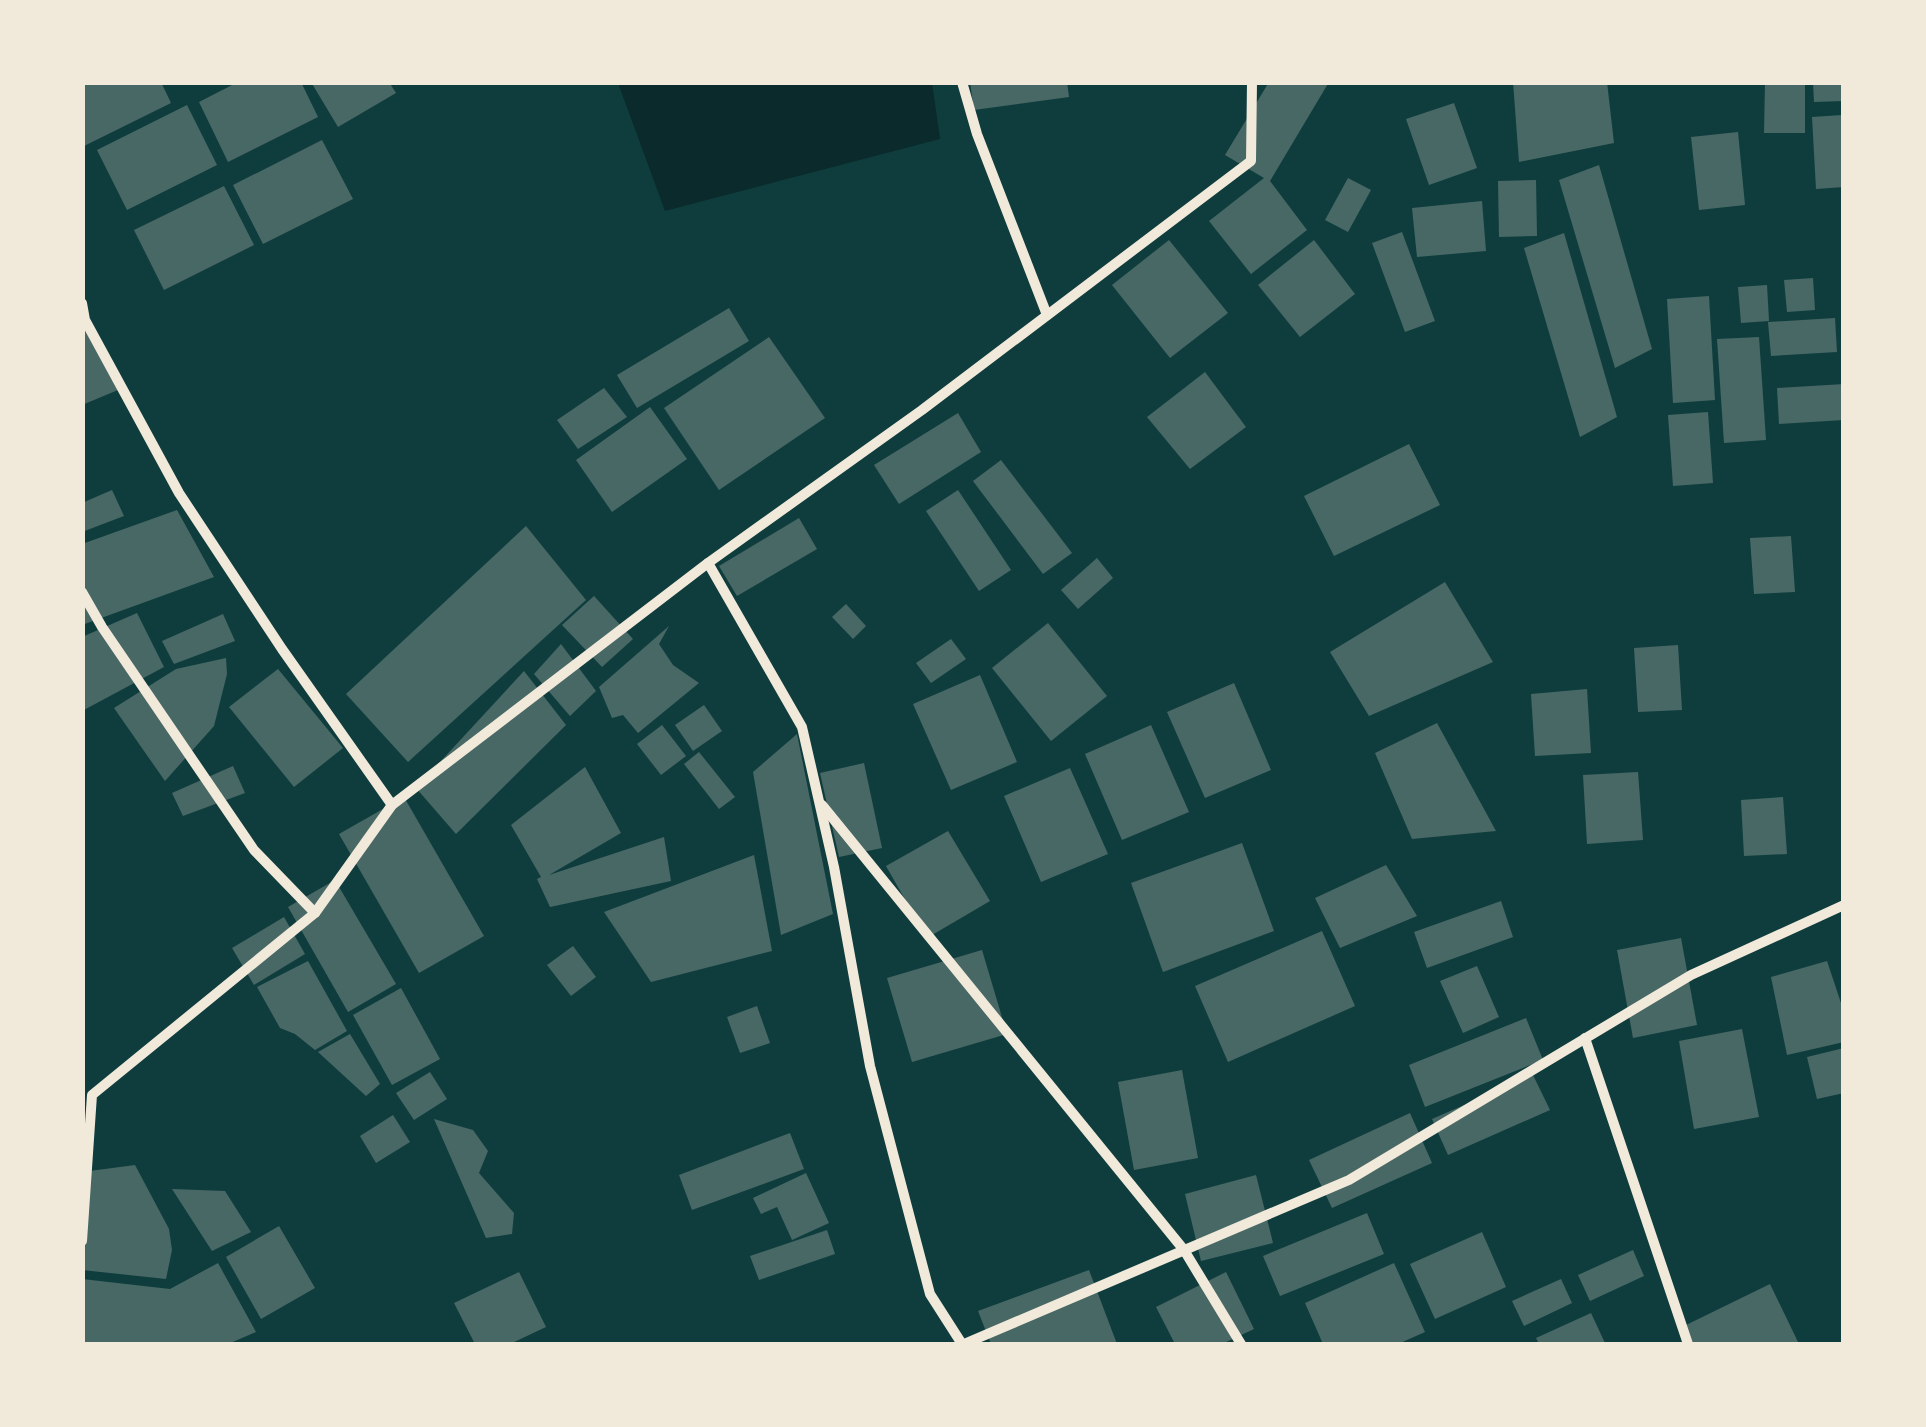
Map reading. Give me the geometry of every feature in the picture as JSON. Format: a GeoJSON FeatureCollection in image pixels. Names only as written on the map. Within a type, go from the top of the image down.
{"type":"FeatureCollection","features":[{"type":"Feature","properties":{"kind":"street"},"geometry":{"type":"LineString","coordinates":[[962,82],[977,134],[1046,315]]}},
{"type":"Feature","properties":{"kind":"street"},"geometry":{"type":"LineString","coordinates":[[82,1241],[92,1095],[314,912],[392,805],[708,563],[922,410],[1252,161],[1252,82]]}},
{"type":"Feature","properties":{"kind":"street"},"geometry":{"type":"LineString","coordinates":[[82,303],[85,320],[179,492],[282,649],[392,805]]}},
{"type":"Feature","properties":{"kind":"street"},"geometry":{"type":"LineString","coordinates":[[708,563],[802,727],[870,1066],[930,1294],[963,1344],[1349,1180],[1690,974],[1844,905]]}},
{"type":"Feature","properties":{"kind":"street"},"geometry":{"type":"LineString","coordinates":[[82,592],[254,850],[314,912]]}},
{"type":"Feature","properties":{"kind":"street"},"geometry":{"type":"LineString","coordinates":[[819,800],[1184,1250],[1241,1344]]}},
{"type":"Feature","properties":{"kind":"street"},"geometry":{"type":"LineString","coordinates":[[1585,1038],[1688,1344]]}},
{"type":"Feature","properties":{"kind":"water"},"geometry":{"type":"Polygon","coordinates":[[[618,83],[932,83],[940,139],[665,211],[618,83]]]}},
{"type":"Feature","properties":{"kind":"building"},"geometry":{"type":"Polygon","coordinates":[[[82,82],[161,82],[171,103],[82,147],[82,82]]]}},
{"type":"Feature","properties":{"kind":"building"},"geometry":{"type":"Polygon","coordinates":[[[238,82],[301,82],[318,117],[228,162],[199,102],[238,82]]]}},
{"type":"Feature","properties":{"kind":"building"},"geometry":{"type":"Polygon","coordinates":[[[311,82],[389,82],[396,93],[338,127],[311,82]]]}},
{"type":"Feature","properties":{"kind":"building"},"geometry":{"type":"Polygon","coordinates":[[[970,82],[1067,82],[1069,97],[974,110],[970,82]]]}},
{"type":"Feature","properties":{"kind":"building"},"geometry":{"type":"Polygon","coordinates":[[[1269,82],[1329,82],[1270,181],[1307,230],[1251,274],[1209,221],[1264,178],[1225,155],[1269,82]]]}},
{"type":"Feature","properties":{"kind":"building"},"geometry":{"type":"Polygon","coordinates":[[[1513,82],[1607,82],[1614,143],[1519,162],[1513,82]]]}},
{"type":"Feature","properties":{"kind":"building"},"geometry":{"type":"Polygon","coordinates":[[[1765,82],[1805,82],[1805,133],[1764,133],[1765,82]]]}},
{"type":"Feature","properties":{"kind":"building"},"geometry":{"type":"Polygon","coordinates":[[[1813,82],[1844,82],[1844,101],[1814,102],[1813,82]]]}},
{"type":"Feature","properties":{"kind":"building"},"geometry":{"type":"Polygon","coordinates":[[[1454,103],[1477,168],[1429,185],[1406,119],[1454,103]]]}},
{"type":"Feature","properties":{"kind":"building"},"geometry":{"type":"Polygon","coordinates":[[[187,105],[217,165],[127,210],[97,150],[187,105]]]}},
{"type":"Feature","properties":{"kind":"building"},"geometry":{"type":"Polygon","coordinates":[[[1842,115],[1844,187],[1816,189],[1812,117],[1842,115]]]}},
{"type":"Feature","properties":{"kind":"building"},"geometry":{"type":"Polygon","coordinates":[[[1738,132],[1745,205],[1699,210],[1691,137],[1738,132]]]}},
{"type":"Feature","properties":{"kind":"building"},"geometry":{"type":"Polygon","coordinates":[[[322,140],[353,199],[263,244],[233,185],[322,140]]]}},
{"type":"Feature","properties":{"kind":"building"},"geometry":{"type":"Polygon","coordinates":[[[1599,165],[1652,349],[1615,368],[1559,180],[1599,165]]]}},
{"type":"Feature","properties":{"kind":"building"},"geometry":{"type":"Polygon","coordinates":[[[1348,178],[1371,190],[1348,232],[1325,220],[1348,178]]]}},
{"type":"Feature","properties":{"kind":"building"},"geometry":{"type":"Polygon","coordinates":[[[1536,180],[1537,236],[1499,237],[1498,181],[1536,180]]]}},
{"type":"Feature","properties":{"kind":"building"},"geometry":{"type":"Polygon","coordinates":[[[224,186],[254,245],[164,290],[134,230],[224,186]]]}},
{"type":"Feature","properties":{"kind":"building"},"geometry":{"type":"Polygon","coordinates":[[[1482,201],[1486,251],[1417,257],[1412,208],[1482,201]]]}},
{"type":"Feature","properties":{"kind":"building"},"geometry":{"type":"Polygon","coordinates":[[[1402,232],[1435,321],[1405,332],[1372,243],[1402,232]]]}},
{"type":"Feature","properties":{"kind":"building"},"geometry":{"type":"Polygon","coordinates":[[[1564,233],[1617,417],[1580,437],[1524,248],[1564,233]]]}},
{"type":"Feature","properties":{"kind":"building"},"geometry":{"type":"Polygon","coordinates":[[[1169,240],[1228,313],[1170,358],[1112,285],[1169,240]]]}},
{"type":"Feature","properties":{"kind":"building"},"geometry":{"type":"Polygon","coordinates":[[[1314,240],[1355,294],[1300,337],[1258,285],[1314,240]]]}},
{"type":"Feature","properties":{"kind":"building"},"geometry":{"type":"Polygon","coordinates":[[[1813,278],[1815,310],[1787,312],[1784,280],[1813,278]]]}},
{"type":"Feature","properties":{"kind":"building"},"geometry":{"type":"Polygon","coordinates":[[[1767,285],[1769,321],[1741,323],[1738,287],[1767,285]]]}},
{"type":"Feature","properties":{"kind":"building"},"geometry":{"type":"Polygon","coordinates":[[[1709,296],[1715,400],[1673,403],[1667,299],[1709,296]]]}},
{"type":"Feature","properties":{"kind":"building"},"geometry":{"type":"Polygon","coordinates":[[[82,308],[118,390],[82,405],[82,308]]]}},
{"type":"Feature","properties":{"kind":"building"},"geometry":{"type":"Polygon","coordinates":[[[729,308],[749,341],[637,408],[617,375],[729,308]]]}},
{"type":"Feature","properties":{"kind":"building"},"geometry":{"type":"Polygon","coordinates":[[[1835,318],[1837,352],[1771,356],[1768,322],[1835,318]]]}},
{"type":"Feature","properties":{"kind":"building"},"geometry":{"type":"Polygon","coordinates":[[[769,337],[825,418],[719,490],[664,408],[769,337]]]}},
{"type":"Feature","properties":{"kind":"building"},"geometry":{"type":"Polygon","coordinates":[[[1759,337],[1766,440],[1724,443],[1717,339],[1759,337]]]}},
{"type":"Feature","properties":{"kind":"building"},"geometry":{"type":"Polygon","coordinates":[[[1205,372],[1246,427],[1190,469],[1147,417],[1205,372]]]}},
{"type":"Feature","properties":{"kind":"building"},"geometry":{"type":"Polygon","coordinates":[[[1844,384],[1844,420],[1779,424],[1777,388],[1844,384]]]}},
{"type":"Feature","properties":{"kind":"building"},"geometry":{"type":"Polygon","coordinates":[[[604,388],[627,417],[578,449],[557,420],[604,388]]]}},
{"type":"Feature","properties":{"kind":"building"},"geometry":{"type":"Polygon","coordinates":[[[650,407],[687,459],[612,512],[576,460],[650,407]]]}},
{"type":"Feature","properties":{"kind":"building"},"geometry":{"type":"Polygon","coordinates":[[[1708,412],[1713,483],[1673,486],[1668,415],[1708,412]]]}},
{"type":"Feature","properties":{"kind":"building"},"geometry":{"type":"Polygon","coordinates":[[[958,413],[981,452],[899,504],[874,465],[958,413]]]}},
{"type":"Feature","properties":{"kind":"building"},"geometry":{"type":"Polygon","coordinates":[[[1409,444],[1440,505],[1334,556],[1304,496],[1409,444]]]}},
{"type":"Feature","properties":{"kind":"building"},"geometry":{"type":"Polygon","coordinates":[[[1001,460],[1072,553],[1043,574],[973,481],[1001,460]]]}},
{"type":"Feature","properties":{"kind":"building"},"geometry":{"type":"Polygon","coordinates":[[[112,490],[124,516],[82,532],[82,503],[112,490]]]}},
{"type":"Feature","properties":{"kind":"building"},"geometry":{"type":"Polygon","coordinates":[[[958,490],[1011,570],[979,591],[926,511],[958,490]]]}},
{"type":"Feature","properties":{"kind":"building"},"geometry":{"type":"Polygon","coordinates":[[[177,510],[214,577],[82,625],[82,544],[177,510]]]}},
{"type":"Feature","properties":{"kind":"building"},"geometry":{"type":"Polygon","coordinates":[[[799,518],[817,549],[737,596],[719,566],[799,518]]]}},
{"type":"Feature","properties":{"kind":"building"},"geometry":{"type":"Polygon","coordinates":[[[526,526],[586,600],[408,762],[346,694],[526,526]]]}},
{"type":"Feature","properties":{"kind":"building"},"geometry":{"type":"Polygon","coordinates":[[[1791,536],[1795,592],[1754,594],[1750,538],[1791,536]]]}},
{"type":"Feature","properties":{"kind":"building"},"geometry":{"type":"Polygon","coordinates":[[[1097,558],[1113,578],[1078,609],[1061,590],[1097,558]]]}},
{"type":"Feature","properties":{"kind":"building"},"geometry":{"type":"Polygon","coordinates":[[[1445,582],[1493,662],[1369,716],[1330,652],[1445,582]]]}},
{"type":"Feature","properties":{"kind":"building"},"geometry":{"type":"Polygon","coordinates":[[[594,596],[633,639],[602,667],[562,625],[594,596]]]}},
{"type":"Feature","properties":{"kind":"building"},"geometry":{"type":"Polygon","coordinates":[[[846,604],[866,626],[853,639],[832,617],[846,604]]]}},
{"type":"Feature","properties":{"kind":"building"},"geometry":{"type":"Polygon","coordinates":[[[137,613],[164,667],[82,711],[82,637],[137,613]]]}},
{"type":"Feature","properties":{"kind":"building"},"geometry":{"type":"Polygon","coordinates":[[[223,614],[235,641],[174,664],[162,641],[223,614]]]}},
{"type":"Feature","properties":{"kind":"building"},"geometry":{"type":"Polygon","coordinates":[[[1048,623],[1107,696],[1051,741],[992,668],[1048,623]]]}},
{"type":"Feature","properties":{"kind":"building"},"geometry":{"type":"Polygon","coordinates":[[[669,626],[659,644],[673,665],[699,683],[638,733],[623,715],[612,718],[599,687],[669,626]]]}},
{"type":"Feature","properties":{"kind":"building"},"geometry":{"type":"Polygon","coordinates":[[[951,639],[966,659],[931,683],[916,663],[951,639]]]}},
{"type":"Feature","properties":{"kind":"building"},"geometry":{"type":"Polygon","coordinates":[[[561,644],[596,691],[570,716],[534,674],[561,644]]]}},
{"type":"Feature","properties":{"kind":"building"},"geometry":{"type":"Polygon","coordinates":[[[1678,645],[1682,710],[1638,712],[1634,648],[1678,645]]]}},
{"type":"Feature","properties":{"kind":"building"},"geometry":{"type":"Polygon","coordinates":[[[226,658],[227,674],[214,726],[165,781],[114,708],[176,669],[226,658]]]}},
{"type":"Feature","properties":{"kind":"building"},"geometry":{"type":"Polygon","coordinates":[[[278,669],[343,748],[294,787],[229,707],[278,669]]]}},
{"type":"Feature","properties":{"kind":"building"},"geometry":{"type":"Polygon","coordinates":[[[524,671],[566,725],[456,834],[416,788],[524,671]]]}},
{"type":"Feature","properties":{"kind":"building"},"geometry":{"type":"Polygon","coordinates":[[[980,675],[1017,762],[951,790],[913,704],[980,675]]]}},
{"type":"Feature","properties":{"kind":"building"},"geometry":{"type":"Polygon","coordinates":[[[1234,683],[1271,770],[1205,798],[1167,712],[1234,683]]]}},
{"type":"Feature","properties":{"kind":"building"},"geometry":{"type":"Polygon","coordinates":[[[1587,689],[1591,753],[1535,756],[1531,694],[1587,689]]]}},
{"type":"Feature","properties":{"kind":"building"},"geometry":{"type":"Polygon","coordinates":[[[704,705],[722,731],[693,751],[675,725],[704,705]]]}},
{"type":"Feature","properties":{"kind":"building"},"geometry":{"type":"Polygon","coordinates":[[[1437,723],[1496,831],[1412,839],[1375,753],[1437,723]]]}},
{"type":"Feature","properties":{"kind":"building"},"geometry":{"type":"Polygon","coordinates":[[[662,725],[686,756],[661,775],[637,744],[662,725]]]}},
{"type":"Feature","properties":{"kind":"building"},"geometry":{"type":"Polygon","coordinates":[[[1151,725],[1189,812],[1122,840],[1085,754],[1151,725]]]}},
{"type":"Feature","properties":{"kind":"building"},"geometry":{"type":"Polygon","coordinates":[[[797,734],[833,914],[781,935],[753,772],[797,734]]]}},
{"type":"Feature","properties":{"kind":"building"},"geometry":{"type":"Polygon","coordinates":[[[699,752],[735,797],[719,809],[684,764],[699,752]]]}},
{"type":"Feature","properties":{"kind":"building"},"geometry":{"type":"Polygon","coordinates":[[[864,763],[882,848],[839,857],[820,773],[864,763]]]}},
{"type":"Feature","properties":{"kind":"building"},"geometry":{"type":"Polygon","coordinates":[[[233,766],[245,793],[183,816],[172,793],[233,766]]]}},
{"type":"Feature","properties":{"kind":"building"},"geometry":{"type":"Polygon","coordinates":[[[585,767],[621,833],[549,875],[664,837],[671,881],[550,907],[537,879],[541,877],[511,825],[585,767]]]}},
{"type":"Feature","properties":{"kind":"building"},"geometry":{"type":"Polygon","coordinates":[[[1070,768],[1108,854],[1041,882],[1004,796],[1070,768]]]}},
{"type":"Feature","properties":{"kind":"building"},"geometry":{"type":"Polygon","coordinates":[[[1638,772],[1643,840],[1587,844],[1583,775],[1638,772]]]}},
{"type":"Feature","properties":{"kind":"building"},"geometry":{"type":"Polygon","coordinates":[[[404,797],[484,936],[419,973],[339,834],[404,797]]]}},
{"type":"Feature","properties":{"kind":"building"},"geometry":{"type":"Polygon","coordinates":[[[1783,797],[1787,854],[1744,856],[1741,800],[1783,797]]]}},
{"type":"Feature","properties":{"kind":"building"},"geometry":{"type":"Polygon","coordinates":[[[948,831],[990,901],[927,938],[886,866],[948,831]]]}},
{"type":"Feature","properties":{"kind":"building"},"geometry":{"type":"Polygon","coordinates":[[[1242,843],[1274,931],[1163,972],[1131,883],[1242,843]]]}},
{"type":"Feature","properties":{"kind":"building"},"geometry":{"type":"Polygon","coordinates":[[[754,855],[772,951],[651,982],[604,912],[754,855]]]}},
{"type":"Feature","properties":{"kind":"building"},"geometry":{"type":"Polygon","coordinates":[[[1386,865],[1417,916],[1340,948],[1315,898],[1386,865]]]}},
{"type":"Feature","properties":{"kind":"building"},"geometry":{"type":"Polygon","coordinates":[[[335,880],[396,984],[348,1012],[288,907],[335,880]]]}},
{"type":"Feature","properties":{"kind":"building"},"geometry":{"type":"Polygon","coordinates":[[[1501,901],[1513,937],[1427,968],[1414,932],[1501,901]]]}},
{"type":"Feature","properties":{"kind":"building"},"geometry":{"type":"Polygon","coordinates":[[[284,917],[305,954],[254,985],[232,948],[284,917]]]}},
{"type":"Feature","properties":{"kind":"building"},"geometry":{"type":"Polygon","coordinates":[[[1322,931],[1355,1006],[1228,1062],[1195,986],[1322,931]]]}},
{"type":"Feature","properties":{"kind":"building"},"geometry":{"type":"Polygon","coordinates":[[[1681,938],[1697,1025],[1633,1038],[1617,950],[1681,938]]]}},
{"type":"Feature","properties":{"kind":"building"},"geometry":{"type":"Polygon","coordinates":[[[573,946],[596,977],[571,996],[547,965],[573,946]]]}},
{"type":"Feature","properties":{"kind":"building"},"geometry":{"type":"Polygon","coordinates":[[[982,950],[1007,1034],[912,1062],[887,978],[982,950]]]}},
{"type":"Feature","properties":{"kind":"building"},"geometry":{"type":"Polygon","coordinates":[[[308,961],[347,1031],[315,1050],[280,1028],[257,987],[308,961]]]}},
{"type":"Feature","properties":{"kind":"building"},"geometry":{"type":"Polygon","coordinates":[[[1827,961],[1844,1012],[1844,1042],[1787,1055],[1771,977],[1827,961]]]}},
{"type":"Feature","properties":{"kind":"building"},"geometry":{"type":"Polygon","coordinates":[[[1477,966],[1499,1017],[1463,1033],[1440,981],[1477,966]]]}},
{"type":"Feature","properties":{"kind":"building"},"geometry":{"type":"Polygon","coordinates":[[[401,988],[440,1059],[392,1085],[353,1015],[401,988]]]}},
{"type":"Feature","properties":{"kind":"building"},"geometry":{"type":"Polygon","coordinates":[[[757,1006],[770,1043],[740,1053],[727,1017],[757,1006]]]}},
{"type":"Feature","properties":{"kind":"building"},"geometry":{"type":"Polygon","coordinates":[[[1526,1018],[1543,1060],[1425,1107],[1409,1065],[1526,1018]]]}},
{"type":"Feature","properties":{"kind":"building"},"geometry":{"type":"Polygon","coordinates":[[[1742,1029],[1759,1117],[1694,1129],[1679,1041],[1742,1029]]]}},
{"type":"Feature","properties":{"kind":"building"},"geometry":{"type":"Polygon","coordinates":[[[350,1034],[380,1084],[366,1096],[318,1052],[350,1034]]]}},
{"type":"Feature","properties":{"kind":"building"},"geometry":{"type":"Polygon","coordinates":[[[1844,1048],[1844,1093],[1817,1099],[1807,1057],[1844,1048]]]}},
{"type":"Feature","properties":{"kind":"building"},"geometry":{"type":"Polygon","coordinates":[[[1182,1070],[1198,1158],[1134,1170],[1118,1082],[1182,1070]]]}},
{"type":"Feature","properties":{"kind":"building"},"geometry":{"type":"Polygon","coordinates":[[[430,1072],[447,1099],[414,1120],[396,1093],[430,1072]]]}},
{"type":"Feature","properties":{"kind":"building"},"geometry":{"type":"Polygon","coordinates":[[[1533,1075],[1550,1110],[1448,1155],[1432,1119],[1533,1075]]]}},
{"type":"Feature","properties":{"kind":"building"},"geometry":{"type":"Polygon","coordinates":[[[1410,1113],[1432,1163],[1332,1208],[1309,1160],[1410,1113]]]}},
{"type":"Feature","properties":{"kind":"building"},"geometry":{"type":"Polygon","coordinates":[[[393,1115],[410,1142],[376,1163],[360,1136],[393,1115]]]}},
{"type":"Feature","properties":{"kind":"building"},"geometry":{"type":"Polygon","coordinates":[[[434,1119],[473,1130],[488,1151],[479,1173],[514,1213],[512,1234],[486,1238],[434,1119]]]}},
{"type":"Feature","properties":{"kind":"building"},"geometry":{"type":"Polygon","coordinates":[[[790,1133],[804,1169],[692,1210],[679,1175],[790,1133]]]}},
{"type":"Feature","properties":{"kind":"building"},"geometry":{"type":"Polygon","coordinates":[[[135,1165],[169,1229],[172,1250],[166,1279],[82,1270],[82,1172],[135,1165]]]}},
{"type":"Feature","properties":{"kind":"building"},"geometry":{"type":"Polygon","coordinates":[[[806,1173],[829,1223],[792,1240],[777,1207],[761,1214],[753,1198],[806,1173]]]}},
{"type":"Feature","properties":{"kind":"building"},"geometry":{"type":"Polygon","coordinates":[[[1256,1175],[1273,1243],[1201,1261],[1185,1194],[1256,1175]]]}},
{"type":"Feature","properties":{"kind":"building"},"geometry":{"type":"Polygon","coordinates":[[[172,1189],[225,1191],[251,1232],[212,1251],[172,1189]]]}},
{"type":"Feature","properties":{"kind":"building"},"geometry":{"type":"Polygon","coordinates":[[[1367,1213],[1384,1254],[1280,1296],[1263,1256],[1367,1213]]]}},
{"type":"Feature","properties":{"kind":"building"},"geometry":{"type":"Polygon","coordinates":[[[279,1226],[315,1288],[261,1319],[226,1257],[279,1226]]]}},
{"type":"Feature","properties":{"kind":"building"},"geometry":{"type":"Polygon","coordinates":[[[827,1230],[835,1254],[759,1280],[750,1256],[827,1230]]]}},
{"type":"Feature","properties":{"kind":"building"},"geometry":{"type":"Polygon","coordinates":[[[1482,1232],[1506,1287],[1435,1319],[1410,1264],[1482,1232]]]}},
{"type":"Feature","properties":{"kind":"building"},"geometry":{"type":"Polygon","coordinates":[[[1633,1250],[1644,1276],[1590,1301],[1578,1275],[1633,1250]]]}},
{"type":"Feature","properties":{"kind":"building"},"geometry":{"type":"Polygon","coordinates":[[[218,1263],[256,1332],[228,1344],[82,1342],[82,1279],[170,1289],[218,1263]]]}},
{"type":"Feature","properties":{"kind":"building"},"geometry":{"type":"Polygon","coordinates":[[[1394,1263],[1425,1332],[1398,1344],[1323,1344],[1305,1303],[1394,1263]]]}},
{"type":"Feature","properties":{"kind":"building"},"geometry":{"type":"Polygon","coordinates":[[[1089,1270],[1117,1344],[991,1344],[978,1311],[1089,1270]]]}},
{"type":"Feature","properties":{"kind":"building"},"geometry":{"type":"Polygon","coordinates":[[[519,1272],[546,1327],[510,1344],[475,1344],[454,1303],[519,1272]]]}},
{"type":"Feature","properties":{"kind":"building"},"geometry":{"type":"Polygon","coordinates":[[[1226,1272],[1254,1329],[1222,1344],[1175,1344],[1156,1307],[1226,1272]]]}},
{"type":"Feature","properties":{"kind":"building"},"geometry":{"type":"Polygon","coordinates":[[[1561,1279],[1572,1303],[1524,1326],[1512,1301],[1561,1279]]]}},
{"type":"Feature","properties":{"kind":"building"},"geometry":{"type":"Polygon","coordinates":[[[1770,1284],[1799,1344],[1693,1344],[1684,1326],[1770,1284]]]}},
{"type":"Feature","properties":{"kind":"building"},"geometry":{"type":"Polygon","coordinates":[[[1591,1313],[1605,1343],[1539,1344],[1536,1338],[1591,1313]]]}}]}
